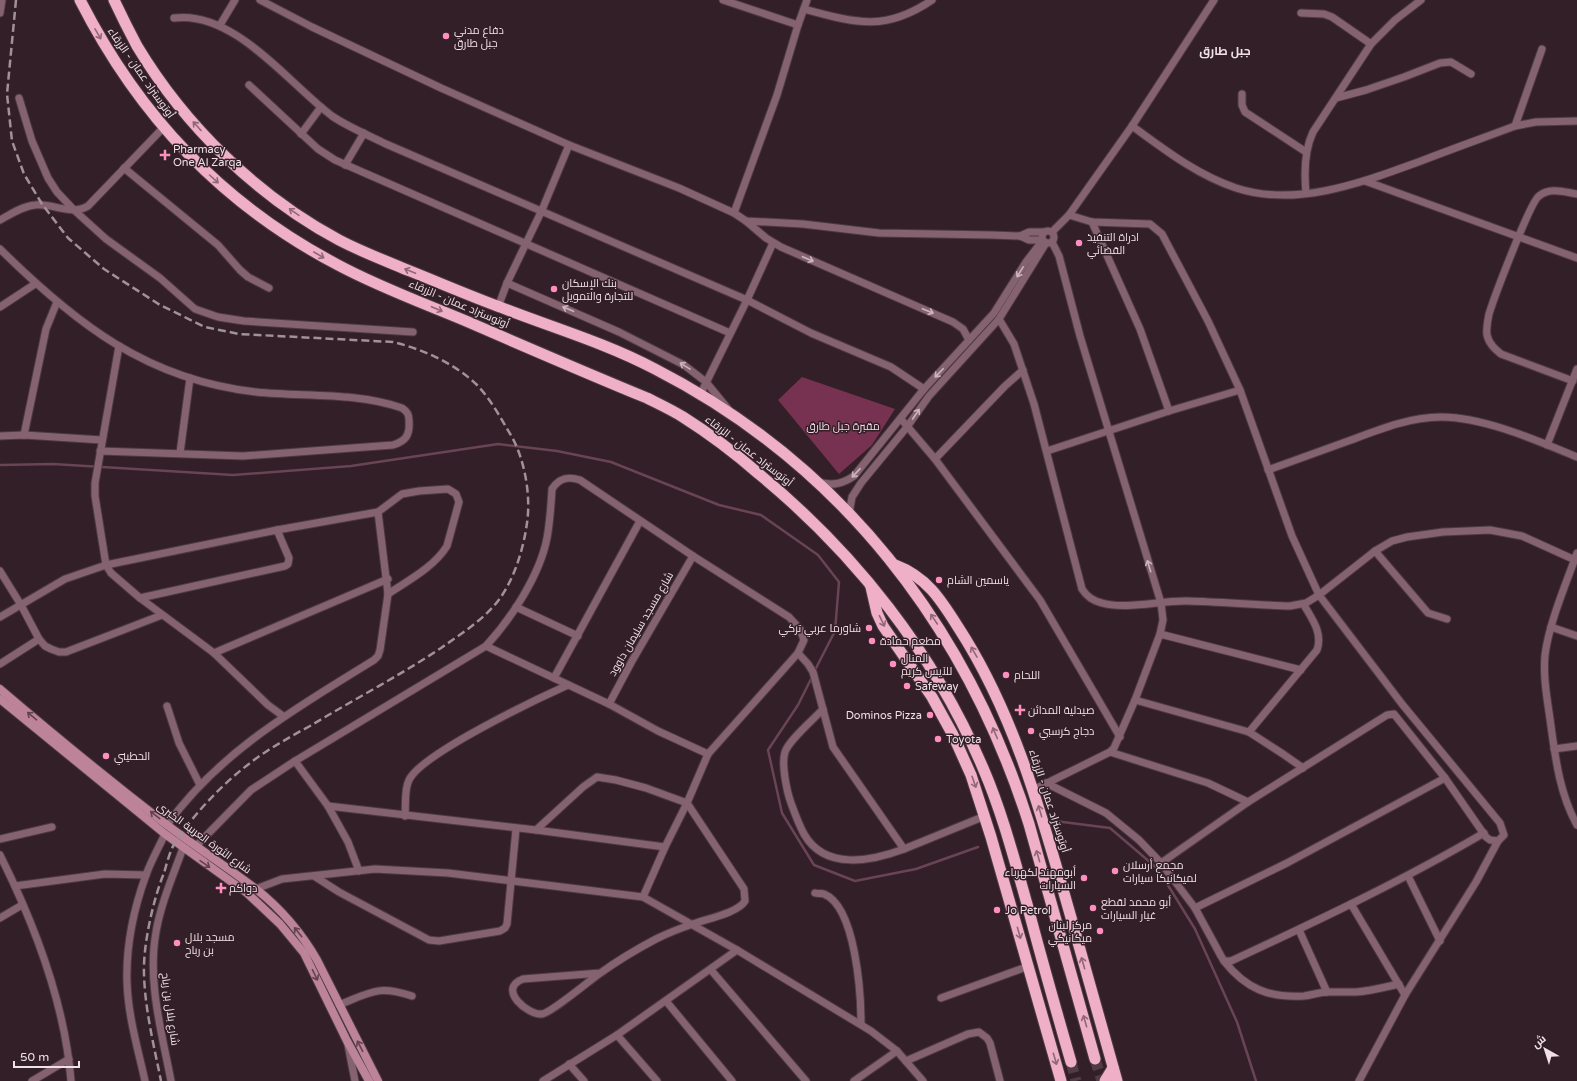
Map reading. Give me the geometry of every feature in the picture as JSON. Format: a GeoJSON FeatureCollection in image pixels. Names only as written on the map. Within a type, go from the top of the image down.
{"type":"FeatureCollection","features":[{"type":"Feature","properties":{"kind":"highway","name":"أوتوستراد عمان - الزرقاء"},"geometry":{"type":"LineString","coordinates":[[80,0],[116,64],[163,128],[204,170],[239,201],[277,229],[330,261],[358,275],[647,398],[682,417],[713,437],[771,483],[829,538],[871,584],[896,616],[945,690],[984,769],[1006,832],[1071,1062]]}},
{"type":"Feature","properties":{"kind":"highway","name":"أوتوستراد عمان - الزرقاء"},"geometry":{"type":"LineString","coordinates":[[114,0],[137,45],[166,88],[182,108],[211,141],[262,188],[303,218],[343,242],[362,251],[645,363],[701,393],[762,435],[818,482],[849,514],[894,564],[919,597],[968,678],[988,717],[1020,797],[1095,1059]]}},
{"type":"Feature","properties":{"kind":"highway","name":"أوتوستراد عمان - الزرقاء"},"geometry":{"type":"LineString","coordinates":[[894,564],[914,573],[931,588],[950,614],[984,670],[1020,752],[1033,790],[1117,1081]]}},
{"type":"Feature","properties":{"kind":"highway"},"geometry":{"type":"LineString","coordinates":[[871,584],[877,613],[883,626],[932,697],[953,735],[971,775],[985,816],[1061,1081]]}},
{"type":"Feature","properties":{"kind":"highway"},"geometry":{"type":"LineString","coordinates":[[968,678],[984,670]]}},
{"type":"Feature","properties":{"kind":"highway"},"geometry":{"type":"LineString","coordinates":[[932,697],[945,690]]}},
{"type":"Feature","properties":{"kind":"highway"},"geometry":{"type":"LineString","coordinates":[[1105,1081],[1113,1068]]}},
{"type":"Feature","properties":{"kind":"main road","name":"شارع الثورة العربية الكبرى"},"geometry":{"type":"LineString","coordinates":[[0,689],[89,764],[167,825],[256,889],[278,910],[311,950],[378,1081]]}},
{"type":"Feature","properties":{"kind":"main road","name":"شارع الثورة العربية الكبرى"},"geometry":{"type":"LineString","coordinates":[[0,699],[165,834],[247,894],[280,924],[304,953],[347,1041],[370,1081]]}},
{"type":"Feature","properties":{"kind":"street"},"geometry":{"type":"LineString","coordinates":[[0,13],[2,0]]}},
{"type":"Feature","properties":{"kind":"street"},"geometry":{"type":"LineString","coordinates":[[220,25],[235,0]]}},
{"type":"Feature","properties":{"kind":"street"},"geometry":{"type":"LineString","coordinates":[[260,0],[379,59],[569,145],[672,185],[734,213],[773,243],[953,322],[963,329],[969,340]]}},
{"type":"Feature","properties":{"kind":"street"},"geometry":{"type":"LineString","coordinates":[[723,0],[798,25]]}},
{"type":"Feature","properties":{"kind":"street"},"geometry":{"type":"LineString","coordinates":[[734,213],[777,95],[807,0]]}},
{"type":"Feature","properties":{"kind":"street"},"geometry":{"type":"LineString","coordinates":[[804,9],[850,21],[881,21],[896,19],[910,13],[932,0]]}},
{"type":"Feature","properties":{"kind":"street"},"geometry":{"type":"LineString","coordinates":[[1052,232],[1069,214],[1132,126],[1214,0]]}},
{"type":"Feature","properties":{"kind":"street"},"geometry":{"type":"LineString","coordinates":[[1306,193],[1306,152],[1313,132],[1371,44],[1395,20],[1421,0]]}},
{"type":"Feature","properties":{"kind":"street"},"geometry":{"type":"LineString","coordinates":[[1301,13],[1324,14],[1332,17],[1371,44]]}},
{"type":"Feature","properties":{"kind":"street"},"geometry":{"type":"LineString","coordinates":[[174,18],[185,16],[198,18],[220,25],[234,33],[265,57],[321,107],[364,133],[747,300],[811,333],[891,367],[924,389]]}},
{"type":"Feature","properties":{"kind":"street"},"geometry":{"type":"LineString","coordinates":[[1514,126],[1542,49]]}},
{"type":"Feature","properties":{"kind":"street"},"geometry":{"type":"LineString","coordinates":[[1336,98],[1372,88],[1440,63],[1451,62],[1471,74]]}},
{"type":"Feature","properties":{"kind":"street"},"geometry":{"type":"LineString","coordinates":[[249,85],[322,152],[345,165],[730,333]]}},
{"type":"Feature","properties":{"kind":"street"},"geometry":{"type":"LineString","coordinates":[[1242,94],[1242,105],[1245,112],[1306,152]]}},
{"type":"Feature","properties":{"kind":"street"},"geometry":{"type":"LineString","coordinates":[[19,98],[32,141],[48,178],[57,192],[74,210],[106,239],[152,271],[188,305],[202,313],[244,321],[413,332]]}},
{"type":"Feature","properties":{"kind":"street"},"geometry":{"type":"LineString","coordinates":[[301,134],[321,107]]}},
{"type":"Feature","properties":{"kind":"street"},"geometry":{"type":"LineString","coordinates":[[1132,126],[1197,171],[1236,188],[1277,195],[1306,193],[1365,181],[1514,126],[1536,122],[1577,121]]}},
{"type":"Feature","properties":{"kind":"street"},"geometry":{"type":"LineString","coordinates":[[0,220],[25,207],[34,205],[42,204],[74,210],[88,206],[163,128]]}},
{"type":"Feature","properties":{"kind":"street"},"geometry":{"type":"LineString","coordinates":[[345,165],[364,133]]}},
{"type":"Feature","properties":{"kind":"street"},"geometry":{"type":"LineString","coordinates":[[498,306],[507,283],[542,210],[569,145]]}},
{"type":"Feature","properties":{"kind":"street"},"geometry":{"type":"LineString","coordinates":[[124,168],[218,245],[248,277],[269,288]]}},
{"type":"Feature","properties":{"kind":"street"},"geometry":{"type":"LineString","coordinates":[[1365,181],[1577,258]]}},
{"type":"Feature","properties":{"kind":"street"},"geometry":{"type":"LineString","coordinates":[[1547,445],[1575,376],[1501,354],[1492,346],[1487,335],[1487,328],[1490,312],[1518,237],[1537,197],[1545,192],[1556,191],[1577,194]]}},
{"type":"Feature","properties":{"kind":"street"},"geometry":{"type":"LineString","coordinates":[[1069,214],[1092,222],[1150,224],[1158,229],[1162,234],[1208,321],[1240,390],[1292,536],[1319,596],[1402,704],[1500,824],[1504,835],[1498,841],[1476,882],[1405,995],[1359,1081]]}},
{"type":"Feature","properties":{"kind":"street"},"geometry":{"type":"LineString","coordinates":[[746,221],[803,224],[879,233],[1020,236],[1029,240],[1046,241]]}},
{"type":"Feature","properties":{"kind":"street"},"geometry":{"type":"LineString","coordinates":[[1092,222],[1140,329],[1169,411]]}},
{"type":"Feature","properties":{"kind":"street"},"geometry":{"type":"LineString","coordinates":[[1020,236],[1029,232],[1044,232],[1048,230],[1052,232]]}},
{"type":"Feature","properties":{"kind":"street"},"geometry":{"type":"LineString","coordinates":[[1033,790],[1110,752],[1120,737],[1136,700],[1160,634],[1163,620],[1161,604],[1080,336],[1060,256],[1042,236],[1044,232]]}},
{"type":"Feature","properties":{"kind":"street"},"geometry":{"type":"LineString","coordinates":[[818,482],[837,484],[854,476],[924,389],[994,313],[1026,262],[1046,241],[1054,237],[1052,232]]}},
{"type":"Feature","properties":{"kind":"street"},"geometry":{"type":"LineString","coordinates":[[849,514],[852,497],[856,490],[908,427],[929,396],[999,319],[1046,241]]}},
{"type":"Feature","properties":{"kind":"street"},"geometry":{"type":"LineString","coordinates":[[701,393],[747,300],[773,243]]}},
{"type":"Feature","properties":{"kind":"street"},"geometry":{"type":"LineString","coordinates":[[0,249],[35,284],[86,325],[147,362],[190,378],[242,390],[365,399],[402,408],[407,411],[409,415],[410,430],[408,435],[404,440],[393,445],[243,456],[100,450]]}},
{"type":"Feature","properties":{"kind":"street"},"geometry":{"type":"LineString","coordinates":[[507,283],[600,323],[651,347],[684,365],[716,392],[732,414]]}},
{"type":"Feature","properties":{"kind":"street"},"geometry":{"type":"LineString","coordinates":[[0,307],[35,284]]}},
{"type":"Feature","properties":{"kind":"street"},"geometry":{"type":"LineString","coordinates":[[24,435],[46,329],[57,302]]}},
{"type":"Feature","properties":{"kind":"street"},"geometry":{"type":"LineString","coordinates":[[999,319],[1014,344],[1048,451],[1082,589],[1095,601],[1109,604],[1161,604],[1187,601],[1290,606],[1304,605],[1319,596],[1375,551],[1392,541],[1407,537],[1443,532],[1490,530],[1522,536],[1576,557],[1552,627],[1545,655],[1545,683],[1554,749],[1562,790],[1577,825]]}},
{"type":"Feature","properties":{"kind":"street"},"geometry":{"type":"LineString","coordinates":[[119,346],[95,483],[95,496],[106,565],[116,579],[214,653],[268,704],[283,716]]}},
{"type":"Feature","properties":{"kind":"street"},"geometry":{"type":"LineString","coordinates":[[935,459],[1005,386],[1023,370]]}},
{"type":"Feature","properties":{"kind":"street"},"geometry":{"type":"LineString","coordinates":[[180,453],[190,378]]}},
{"type":"Feature","properties":{"kind":"street"},"geometry":{"type":"LineString","coordinates":[[1048,451],[1169,411],[1240,390]]}},
{"type":"Feature","properties":{"kind":"street"},"geometry":{"type":"LineString","coordinates":[[1268,470],[1386,427],[1427,417],[1457,418],[1475,421],[1547,445],[1577,457]]}},
{"type":"Feature","properties":{"kind":"street"},"geometry":{"type":"LineString","coordinates":[[901,419],[935,459],[1040,600],[1120,737]]}},
{"type":"Feature","properties":{"kind":"street"},"geometry":{"type":"LineString","coordinates":[[0,436],[24,435],[102,440]]}},
{"type":"Feature","properties":{"kind":"street"},"geometry":{"type":"LineString","coordinates":[[196,846],[251,790],[295,761],[486,646],[516,607],[539,564],[547,538],[552,490],[555,484],[565,478],[571,477],[580,480],[693,556],[789,617],[800,629],[804,640],[798,653],[708,754],[643,897]]}},
{"type":"Feature","properties":{"kind":"street"},"geometry":{"type":"LineString","coordinates":[[0,617],[66,579],[106,565],[277,530],[378,512],[402,494],[448,488],[456,494],[459,502],[447,546],[443,553],[432,564],[388,594]]}},
{"type":"Feature","properties":{"kind":"street"},"geometry":{"type":"LineString","coordinates":[[167,825],[181,806],[219,766],[283,716],[374,660],[378,656],[383,636],[388,594],[388,580],[378,512]]}},
{"type":"Feature","properties":{"kind":"street"},"geometry":{"type":"LineString","coordinates":[[554,678],[640,521]]}},
{"type":"Feature","properties":{"kind":"street"},"geometry":{"type":"LineString","coordinates":[[140,598],[285,566],[288,564],[289,558],[277,530]]}},
{"type":"Feature","properties":{"kind":"street"},"geometry":{"type":"LineString","coordinates":[[1375,551],[1428,613],[1447,620]]}},
{"type":"Feature","properties":{"kind":"street","name":"شارع مسجد سليمان داوود"},"geometry":{"type":"LineString","coordinates":[[609,704],[632,661],[693,556]]}},
{"type":"Feature","properties":{"kind":"street"},"geometry":{"type":"LineString","coordinates":[[0,571],[21,605],[39,639],[45,646],[59,652],[66,652],[162,614]]}},
{"type":"Feature","properties":{"kind":"street"},"geometry":{"type":"LineString","coordinates":[[214,653],[388,580]]}},
{"type":"Feature","properties":{"kind":"street"},"geometry":{"type":"LineString","coordinates":[[1248,732],[1317,650],[1320,641],[1317,628],[1304,605]]}},
{"type":"Feature","properties":{"kind":"street"},"geometry":{"type":"LineString","coordinates":[[516,607],[578,636]]}},
{"type":"Feature","properties":{"kind":"street"},"geometry":{"type":"LineString","coordinates":[[1552,627],[1577,636]]}},
{"type":"Feature","properties":{"kind":"street"},"geometry":{"type":"LineString","coordinates":[[1160,634],[1301,670]]}},
{"type":"Feature","properties":{"kind":"street"},"geometry":{"type":"LineString","coordinates":[[0,664],[39,639]]}},
{"type":"Feature","properties":{"kind":"street"},"geometry":{"type":"LineString","coordinates":[[486,646],[609,704],[658,731],[708,754]]}},
{"type":"Feature","properties":{"kind":"street"},"geometry":{"type":"LineString","coordinates":[[798,653],[808,664],[812,672],[833,747],[904,849]]}},
{"type":"Feature","properties":{"kind":"street"},"geometry":{"type":"LineString","coordinates":[[405,816],[409,779],[414,772],[427,761],[471,735],[568,685]]}},
{"type":"Feature","properties":{"kind":"street"},"geometry":{"type":"LineString","coordinates":[[1136,700],[1248,732],[1303,768]]}},
{"type":"Feature","properties":{"kind":"street"},"geometry":{"type":"LineString","coordinates":[[167,706],[179,743],[200,786]]}},
{"type":"Feature","properties":{"kind":"street"},"geometry":{"type":"LineString","coordinates":[[823,709],[791,743],[784,754],[783,761],[788,795],[805,836],[826,855],[842,859],[862,860],[883,857],[985,816]]}},
{"type":"Feature","properties":{"kind":"street"},"geometry":{"type":"LineString","coordinates":[[1161,863],[1248,802],[1387,715],[1394,714],[1444,778],[1484,833],[1490,840],[1498,841]]}},
{"type":"Feature","properties":{"kind":"street"},"geometry":{"type":"LineString","coordinates":[[1554,749],[1577,746]]}},
{"type":"Feature","properties":{"kind":"street"},"geometry":{"type":"LineString","coordinates":[[1110,752],[1208,783],[1248,802]]}},
{"type":"Feature","properties":{"kind":"street"},"geometry":{"type":"LineString","coordinates":[[295,761],[328,806],[348,842],[359,871]]}},
{"type":"Feature","properties":{"kind":"street"},"geometry":{"type":"LineString","coordinates":[[536,830],[582,787],[597,777],[616,780],[646,788],[687,803],[741,883],[745,894],[744,901],[739,907],[691,924],[651,941],[600,973],[553,1009],[543,1014],[537,1014],[520,1004],[512,993],[516,983],[523,978],[600,973]]}},
{"type":"Feature","properties":{"kind":"street"},"geometry":{"type":"LineString","coordinates":[[1195,908],[1287,863],[1444,778]]}},
{"type":"Feature","properties":{"kind":"street"},"geometry":{"type":"LineString","coordinates":[[1046,783],[1106,814],[1139,840],[1161,863],[1195,908],[1224,961],[1242,979],[1255,988],[1268,994],[1306,996],[1327,992],[1356,992],[1399,984]]}},
{"type":"Feature","properties":{"kind":"street"},"geometry":{"type":"LineString","coordinates":[[328,806],[516,829],[536,830],[665,847]]}},
{"type":"Feature","properties":{"kind":"street"},"geometry":{"type":"LineString","coordinates":[[0,839],[52,827]]}},
{"type":"Feature","properties":{"kind":"street"},"geometry":{"type":"LineString","coordinates":[[314,876],[334,889],[429,940],[439,941],[500,932],[505,928],[516,829]]}},
{"type":"Feature","properties":{"kind":"street"},"geometry":{"type":"LineString","coordinates":[[1224,961],[1231,961],[1352,904],[1408,876],[1484,833]]}},
{"type":"Feature","properties":{"kind":"street"},"geometry":{"type":"LineString","coordinates":[[145,1081],[131,1014],[127,983],[128,954],[133,925],[146,875],[165,834]]}},
{"type":"Feature","properties":{"kind":"street","name":"شارع بلال بن رباح"},"geometry":{"type":"LineString","coordinates":[[171,1081],[158,1013],[154,963],[156,933],[163,904],[183,848]]}},
{"type":"Feature","properties":{"kind":"street"},"geometry":{"type":"LineString","coordinates":[[0,856],[15,886],[44,959],[70,1059],[72,1081]]}},
{"type":"Feature","properties":{"kind":"street"},"geometry":{"type":"LineString","coordinates":[[247,894],[282,878],[387,869],[448,873],[643,897],[737,950],[861,1024],[897,1051],[923,1081]]}},
{"type":"Feature","properties":{"kind":"street"},"geometry":{"type":"LineString","coordinates":[[15,886],[105,874],[146,875]]}},
{"type":"Feature","properties":{"kind":"street"},"geometry":{"type":"LineString","coordinates":[[1408,876],[1440,941]]}},
{"type":"Feature","properties":{"kind":"street"},"geometry":{"type":"LineString","coordinates":[[815,893],[824,894],[834,902],[849,928],[858,977],[861,1024]]}},
{"type":"Feature","properties":{"kind":"street"},"geometry":{"type":"LineString","coordinates":[[1352,904],[1405,995]]}},
{"type":"Feature","properties":{"kind":"street"},"geometry":{"type":"LineString","coordinates":[[0,918],[22,905]]}},
{"type":"Feature","properties":{"kind":"street"},"geometry":{"type":"LineString","coordinates":[[1299,930],[1327,992]]}},
{"type":"Feature","properties":{"kind":"street"},"geometry":{"type":"LineString","coordinates":[[543,1081],[617,1035],[711,970],[737,950]]}},
{"type":"Feature","properties":{"kind":"street"},"geometry":{"type":"LineString","coordinates":[[940,998],[1029,966]]}},
{"type":"Feature","properties":{"kind":"street"},"geometry":{"type":"LineString","coordinates":[[711,970],[806,1081]]}},
{"type":"Feature","properties":{"kind":"street"},"geometry":{"type":"LineString","coordinates":[[339,1005],[376,990],[396,991],[412,996]]}},
{"type":"Feature","properties":{"kind":"street"},"geometry":{"type":"LineString","coordinates":[[666,1001],[732,1081]]}},
{"type":"Feature","properties":{"kind":"street"},"geometry":{"type":"LineString","coordinates":[[906,1061],[968,1034],[979,1032],[987,1038],[990,1043],[1000,1081]]}},
{"type":"Feature","properties":{"kind":"street"},"geometry":{"type":"LineString","coordinates":[[617,1035],[657,1081]]}},
{"type":"Feature","properties":{"kind":"street"},"geometry":{"type":"LineString","coordinates":[[347,1041],[355,1081]]}},
{"type":"Feature","properties":{"kind":"street"},"geometry":{"type":"LineString","coordinates":[[854,1081],[897,1051]]}},
{"type":"Feature","properties":{"kind":"street"},"geometry":{"type":"LineString","coordinates":[[32,1081],[70,1059]]}},
{"type":"Feature","properties":{"kind":"street"},"geometry":{"type":"LineString","coordinates":[[569,1064],[584,1081]]}},
{"type":"Feature","properties":{"kind":"green space","name":"مقبرة جبل طارق"},"geometry":{"type":"Polygon","coordinates":[[[802,377],[895,409],[872,445],[839,474],[778,400],[802,377]]]}},
{"type":"Feature","properties":{"kind":"waterway"},"geometry":{"type":"LineString","coordinates":[[0,465],[53,464],[233,475],[351,466],[498,444],[557,451],[611,462],[719,505],[761,515],[818,555],[839,582],[835,631],[814,672]]}},
{"type":"Feature","properties":{"kind":"waterway"},"geometry":{"type":"LineString","coordinates":[[812,677],[798,705],[768,750],[782,813],[814,865],[855,881],[916,869],[978,847]]}},
{"type":"Feature","properties":{"kind":"waterway"},"geometry":{"type":"LineString","coordinates":[[1055,821],[1110,828],[1158,869],[1195,929],[1237,1022],[1256,1081]]}},
{"type":"Feature","properties":{"kind":"tunnel"},"geometry":{"type":"LineString","coordinates":[[1095,1059],[1102,1081]]}},
{"type":"Feature","properties":{"kind":"tunnel"},"geometry":{"type":"LineString","coordinates":[[1071,1062],[1076,1081]]}},
{"type":"Feature","properties":{"kind":"railway"},"geometry":{"type":"LineString","coordinates":[[16,0],[7,94],[12,141],[24,174],[42,204],[68,238],[104,269],[160,305],[205,327],[239,334],[393,342],[426,353],[448,363],[476,384],[496,409],[517,446],[526,479],[528,513],[523,546],[511,580],[499,600],[492,608],[467,630],[441,648],[283,741],[254,760],[229,780],[206,803],[176,841],[172,848],[156,896],[147,936],[144,962],[148,1014],[161,1081]]}},
{"type":"Feature","properties":{"kind":"place","name":"دفاع مدني جبل طارق"},"geometry":{"type":"Point","coordinates":[446,36]}},
{"type":"Feature","properties":{"kind":"place","name":"Pharmacy One Al Zarqa"},"geometry":{"type":"Point","coordinates":[165,155]}},
{"type":"Feature","properties":{"kind":"place","name":"ادراة التنفيذ القضائي"},"geometry":{"type":"Point","coordinates":[1079,243]}},
{"type":"Feature","properties":{"kind":"place","name":"بنك الإسكان للتجارة والتمويل"},"geometry":{"type":"Point","coordinates":[554,289]}},
{"type":"Feature","properties":{"kind":"place","name":"ياسمين الشام"},"geometry":{"type":"Point","coordinates":[939,580]}},
{"type":"Feature","properties":{"kind":"place","name":"شاورما عربي تركي"},"geometry":{"type":"Point","coordinates":[869,628]}},
{"type":"Feature","properties":{"kind":"place","name":"مطعم حمادة"},"geometry":{"type":"Point","coordinates":[872,641]}},
{"type":"Feature","properties":{"kind":"place","name":"المنال للآيس كريم"},"geometry":{"type":"Point","coordinates":[893,664]}},
{"type":"Feature","properties":{"kind":"place","name":"اللحام"},"geometry":{"type":"Point","coordinates":[1006,675]}},
{"type":"Feature","properties":{"kind":"place","name":"Safeway"},"geometry":{"type":"Point","coordinates":[907,686]}},
{"type":"Feature","properties":{"kind":"place","name":"صيدلية المدائن"},"geometry":{"type":"Point","coordinates":[1020,710]}},
{"type":"Feature","properties":{"kind":"place","name":"Dominos Pizza"},"geometry":{"type":"Point","coordinates":[930,715]}},
{"type":"Feature","properties":{"kind":"place","name":"دجاج كرسبي"},"geometry":{"type":"Point","coordinates":[1031,731]}},
{"type":"Feature","properties":{"kind":"place","name":"Toyota"},"geometry":{"type":"Point","coordinates":[938,739]}},
{"type":"Feature","properties":{"kind":"place","name":"الحطيني"},"geometry":{"type":"Point","coordinates":[106,756]}},
{"type":"Feature","properties":{"kind":"place","name":"مجمع أرسلان لميكانيكا سيارات"},"geometry":{"type":"Point","coordinates":[1115,871]}},
{"type":"Feature","properties":{"kind":"place","name":"أبومهند لكهرباء السيارات"},"geometry":{"type":"Point","coordinates":[1084,878]}},
{"type":"Feature","properties":{"kind":"place","name":"دواكم"},"geometry":{"type":"Point","coordinates":[221,888]}},
{"type":"Feature","properties":{"kind":"place","name":"أبو محمد لقطع غيار السيارات"},"geometry":{"type":"Point","coordinates":[1093,908]}},
{"type":"Feature","properties":{"kind":"place","name":"Jo Petrol"},"geometry":{"type":"Point","coordinates":[997,910]}},
{"type":"Feature","properties":{"kind":"place","name":"مركز لبنان ميكانيكي"},"geometry":{"type":"Point","coordinates":[1100,931]}},
{"type":"Feature","properties":{"kind":"place","name":"مسجد بلال بن رباح"},"geometry":{"type":"Point","coordinates":[177,943]}},
{"type":"Feature","properties":{"kind":"district","name":"جبل طارق"},"geometry":{"type":"Point","coordinates":[1225,51]}}]}
